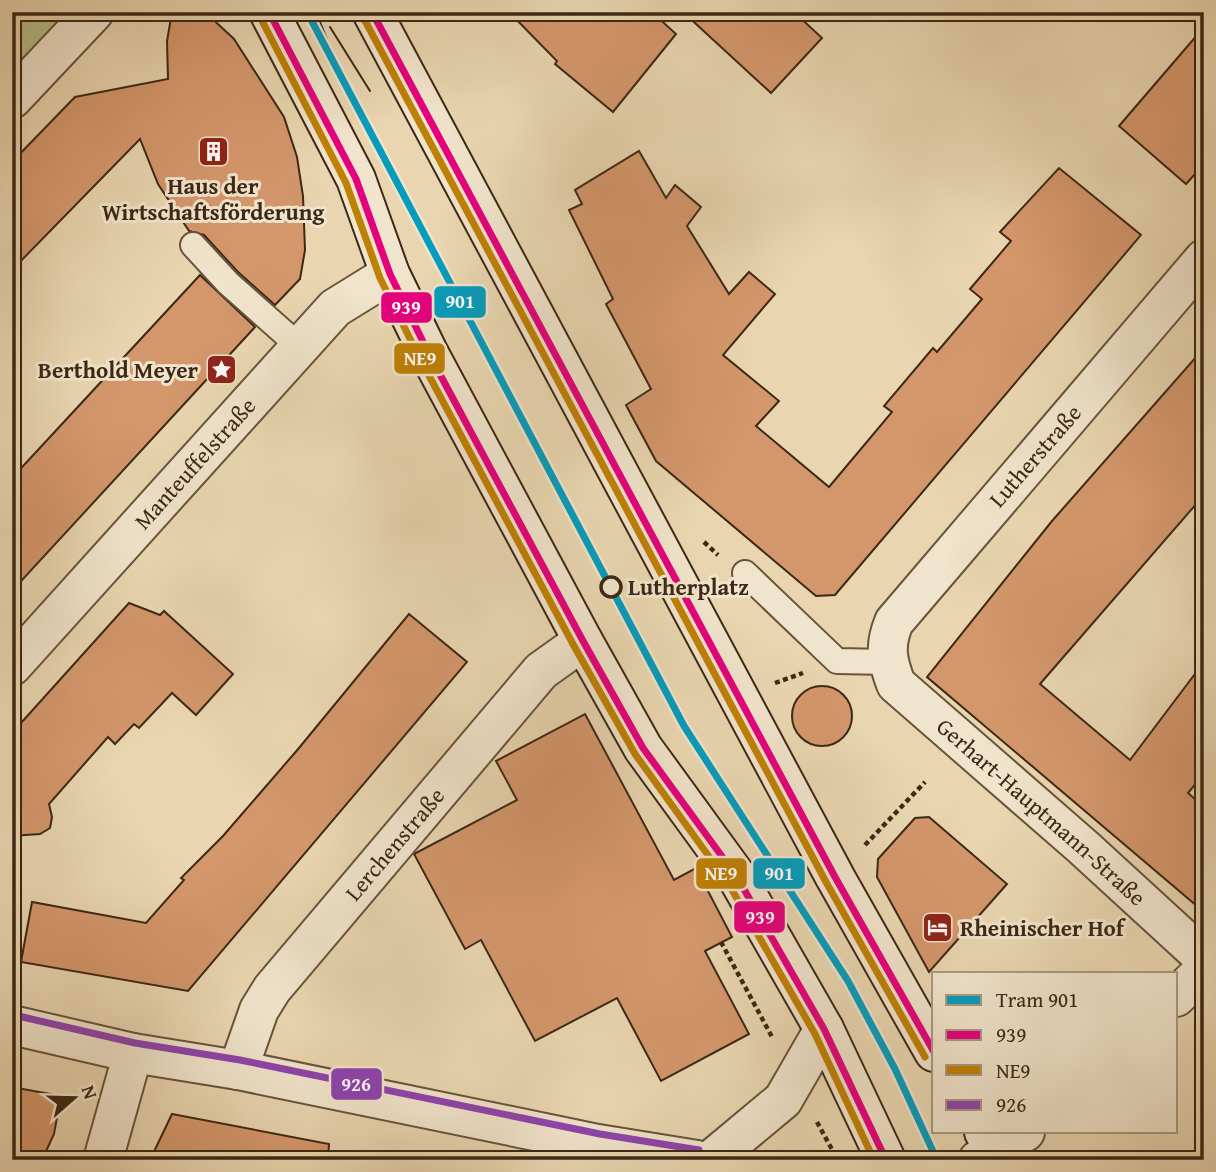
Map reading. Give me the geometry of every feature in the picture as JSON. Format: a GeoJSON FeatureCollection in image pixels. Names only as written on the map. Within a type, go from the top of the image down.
{"type":"FeatureCollection","features":[{"type":"Feature","properties":{"kind":"street"},"geometry":{"type":"LineString","coordinates":[[12,99],[94,12]]}},
{"type":"Feature","properties":{"kind":"street"},"geometry":{"type":"LineString","coordinates":[[270,12],[356,179],[390,274],[428,352],[583,641],[643,748],[737,877],[824,1029],[886,1160]]}},
{"type":"Feature","properties":{"kind":"street"},"geometry":{"type":"LineString","coordinates":[[372,12],[835,877],[932,1048]]}},
{"type":"Feature","properties":{"kind":"street","name":"Lutherstraße"},"geometry":{"type":"LineString","coordinates":[[888,662],[886,642],[894,622],[1204,259]]}},
{"type":"Feature","properties":{"kind":"street","name":"Manteuffelstraße"},"geometry":{"type":"LineString","coordinates":[[12,666],[335,308],[390,274]]}},
{"type":"Feature","properties":{"kind":"street","name":"Lerchenstraße"},"geometry":{"type":"LineString","coordinates":[[238,1070],[259,1010],[272,989],[541,671],[583,641]]}},
{"type":"Feature","properties":{"kind":"street","name":"Gerhart-Hauptmann-Straße"},"geometry":{"type":"LineString","coordinates":[[888,662],[896,684],[1083,847],[1204,958]]}},
{"type":"Feature","properties":{"kind":"street"},"geometry":{"type":"LineString","coordinates":[[1178,994],[1204,970]]}},
{"type":"Feature","properties":{"kind":"street"},"geometry":{"type":"LineString","coordinates":[[12,1025],[133,1053],[238,1070],[598,1144],[697,1160]]}},
{"type":"Feature","properties":{"kind":"street"},"geometry":{"type":"LineString","coordinates":[[711,1160],[783,1100],[824,1029]]}},
{"type":"Feature","properties":{"kind":"street"},"geometry":{"type":"LineString","coordinates":[[103,1160],[133,1053]]}},
{"type":"Feature","properties":{"kind":"lane"},"geometry":{"type":"LineString","coordinates":[[192,245],[228,283],[300,347]]}},
{"type":"Feature","properties":{"kind":"lane"},"geometry":{"type":"LineString","coordinates":[[745,573],[837,661],[888,662]]}},
{"type":"Feature","properties":{"kind":"path"},"geometry":{"type":"LineString","coordinates":[[740,696],[837,661]]}},
{"type":"Feature","properties":{"kind":"path"},"geometry":{"type":"LineString","coordinates":[[835,877],[925,782]]}},
{"type":"Feature","properties":{"kind":"green space"},"geometry":{"type":"Polygon","coordinates":[[[12,12],[82,12],[12,84],[12,12]]]}},
{"type":"Feature","properties":{"kind":"building","name":"Haus der Wirtschaftsförderung"},"geometry":{"type":"Polygon","coordinates":[[[172,12],[205,12],[234,39],[284,117],[297,157],[303,196],[305,250],[300,279],[275,305],[238,272],[204,235],[189,231],[158,184],[140,139],[12,270],[12,162],[75,97],[168,79],[167,41],[172,12]]]}},
{"type":"Feature","properties":{"kind":"building"},"geometry":{"type":"Polygon","coordinates":[[[509,12],[652,12],[676,34],[613,112],[555,64],[557,61],[509,12]]]}},
{"type":"Feature","properties":{"kind":"building"},"geometry":{"type":"Polygon","coordinates":[[[683,12],[794,12],[822,38],[771,93],[683,12]]]}},
{"type":"Feature","properties":{"kind":"building"},"geometry":{"type":"Polygon","coordinates":[[[1204,27],[1204,164],[1186,184],[1119,126],[1204,27]]]}},
{"type":"Feature","properties":{"kind":"building"},"geometry":{"type":"Polygon","coordinates":[[[639,151],[666,198],[675,185],[701,207],[687,226],[729,294],[749,272],[775,294],[723,355],[779,401],[756,426],[829,487],[892,412],[884,406],[933,348],[937,352],[982,299],[970,289],[1011,241],[1000,232],[1059,168],[1141,235],[835,595],[816,596],[656,461],[626,405],[651,389],[606,304],[613,299],[569,210],[582,204],[575,190],[639,151]]]}},
{"type":"Feature","properties":{"kind":"building"},"geometry":{"type":"Polygon","coordinates":[[[200,275],[255,327],[12,591],[12,478],[200,275]]]}},
{"type":"Feature","properties":{"kind":"building"},"geometry":{"type":"Polygon","coordinates":[[[1204,348],[1204,495],[1040,684],[1130,760],[1204,662],[1204,774],[1188,793],[1204,807],[1204,912],[927,677],[1052,521],[1204,348]]]}},
{"type":"Feature","properties":{"kind":"building"},"geometry":{"type":"Polygon","coordinates":[[[129,603],[160,615],[164,611],[233,674],[196,715],[172,693],[139,728],[134,724],[115,744],[108,737],[49,804],[52,817],[50,828],[40,834],[12,836],[12,733],[129,603]]]}},
{"type":"Feature","properties":{"kind":"building"},"geometry":{"type":"Polygon","coordinates":[[[409,614],[467,662],[188,991],[21,962],[32,902],[146,923],[184,880],[181,878],[223,836],[299,748],[409,614]]]}},
{"type":"Feature","properties":{"kind":"building"},"geometry":{"type":"Polygon","coordinates":[[[816,686],[828,686],[847,699],[852,716],[850,728],[839,741],[828,746],[816,746],[797,733],[792,722],[792,710],[805,691],[816,686]]]}},
{"type":"Feature","properties":{"kind":"building"},"geometry":{"type":"Polygon","coordinates":[[[585,714],[674,880],[696,868],[732,937],[705,951],[749,1034],[661,1081],[617,998],[535,1041],[481,940],[465,949],[414,854],[517,800],[496,761],[585,714]]]}},
{"type":"Feature","properties":{"kind":"building","name":"Rheinischer Hof"},"geometry":{"type":"Polygon","coordinates":[[[929,817],[1007,884],[929,972],[877,877],[878,859],[915,818],[929,817]]]}},
{"type":"Feature","properties":{"kind":"building"},"geometry":{"type":"Polygon","coordinates":[[[12,1087],[61,1096],[54,1134],[42,1160],[12,1160],[12,1087]]]}},
{"type":"Feature","properties":{"kind":"building"},"geometry":{"type":"Polygon","coordinates":[[[172,1114],[329,1144],[328,1160],[150,1160],[172,1114]]]}},
{"type":"Feature","properties":{"kind":"tram line","name":"901"},"geometry":{"type":"LineString","coordinates":[[307,12],[684,726],[848,981],[895,1069],[937,1160]]}},
{"type":"Feature","properties":{"kind":"tram line"},"geometry":{"type":"LineString","coordinates":[[316,12],[351,99]]}},
{"type":"Feature","properties":{"kind":"tram line"},"geometry":{"type":"LineString","coordinates":[[330,27],[370,91]]}},
{"type":"Feature","properties":{"kind":"transit line","name":"939"},"geometry":{"type":"LineString","coordinates":[[269,12],[356,179],[390,274],[428,352],[583,641],[643,748],[737,877],[824,1029],[886,1160]]}},
{"type":"Feature","properties":{"kind":"transit line","name":"939"},"geometry":{"type":"LineString","coordinates":[[372,12],[835,877],[932,1048]]}},
{"type":"Feature","properties":{"kind":"transit line","name":"NE9"},"geometry":{"type":"LineString","coordinates":[[260,17],[346,183],[380,278],[419,357],[574,646],[635,754],[728,883],[815,1034],[874,1160]]}},
{"type":"Feature","properties":{"kind":"transit line","name":"NE9"},"geometry":{"type":"LineString","coordinates":[[363,17],[826,882],[925,1057]]}},
{"type":"Feature","properties":{"kind":"transit line","name":"926"},"geometry":{"type":"LineString","coordinates":[[14,1015],[135,1043],[240,1060],[600,1134],[699,1150]]}},
{"type":"Feature","properties":{"kind":"place","name":"Haus der Wirtschaftsförderung"},"geometry":{"type":"Point","coordinates":[213,152]}},
{"type":"Feature","properties":{"kind":"place","name":"Berthold Meyer"},"geometry":{"type":"Point","coordinates":[221,370]}},
{"type":"Feature","properties":{"kind":"place","name":"Lutherplatz"},"geometry":{"type":"Point","coordinates":[611,587]}},
{"type":"Feature","properties":{"kind":"place","name":"Rheinischer Hof"},"geometry":{"type":"Point","coordinates":[937,928]}}]}
